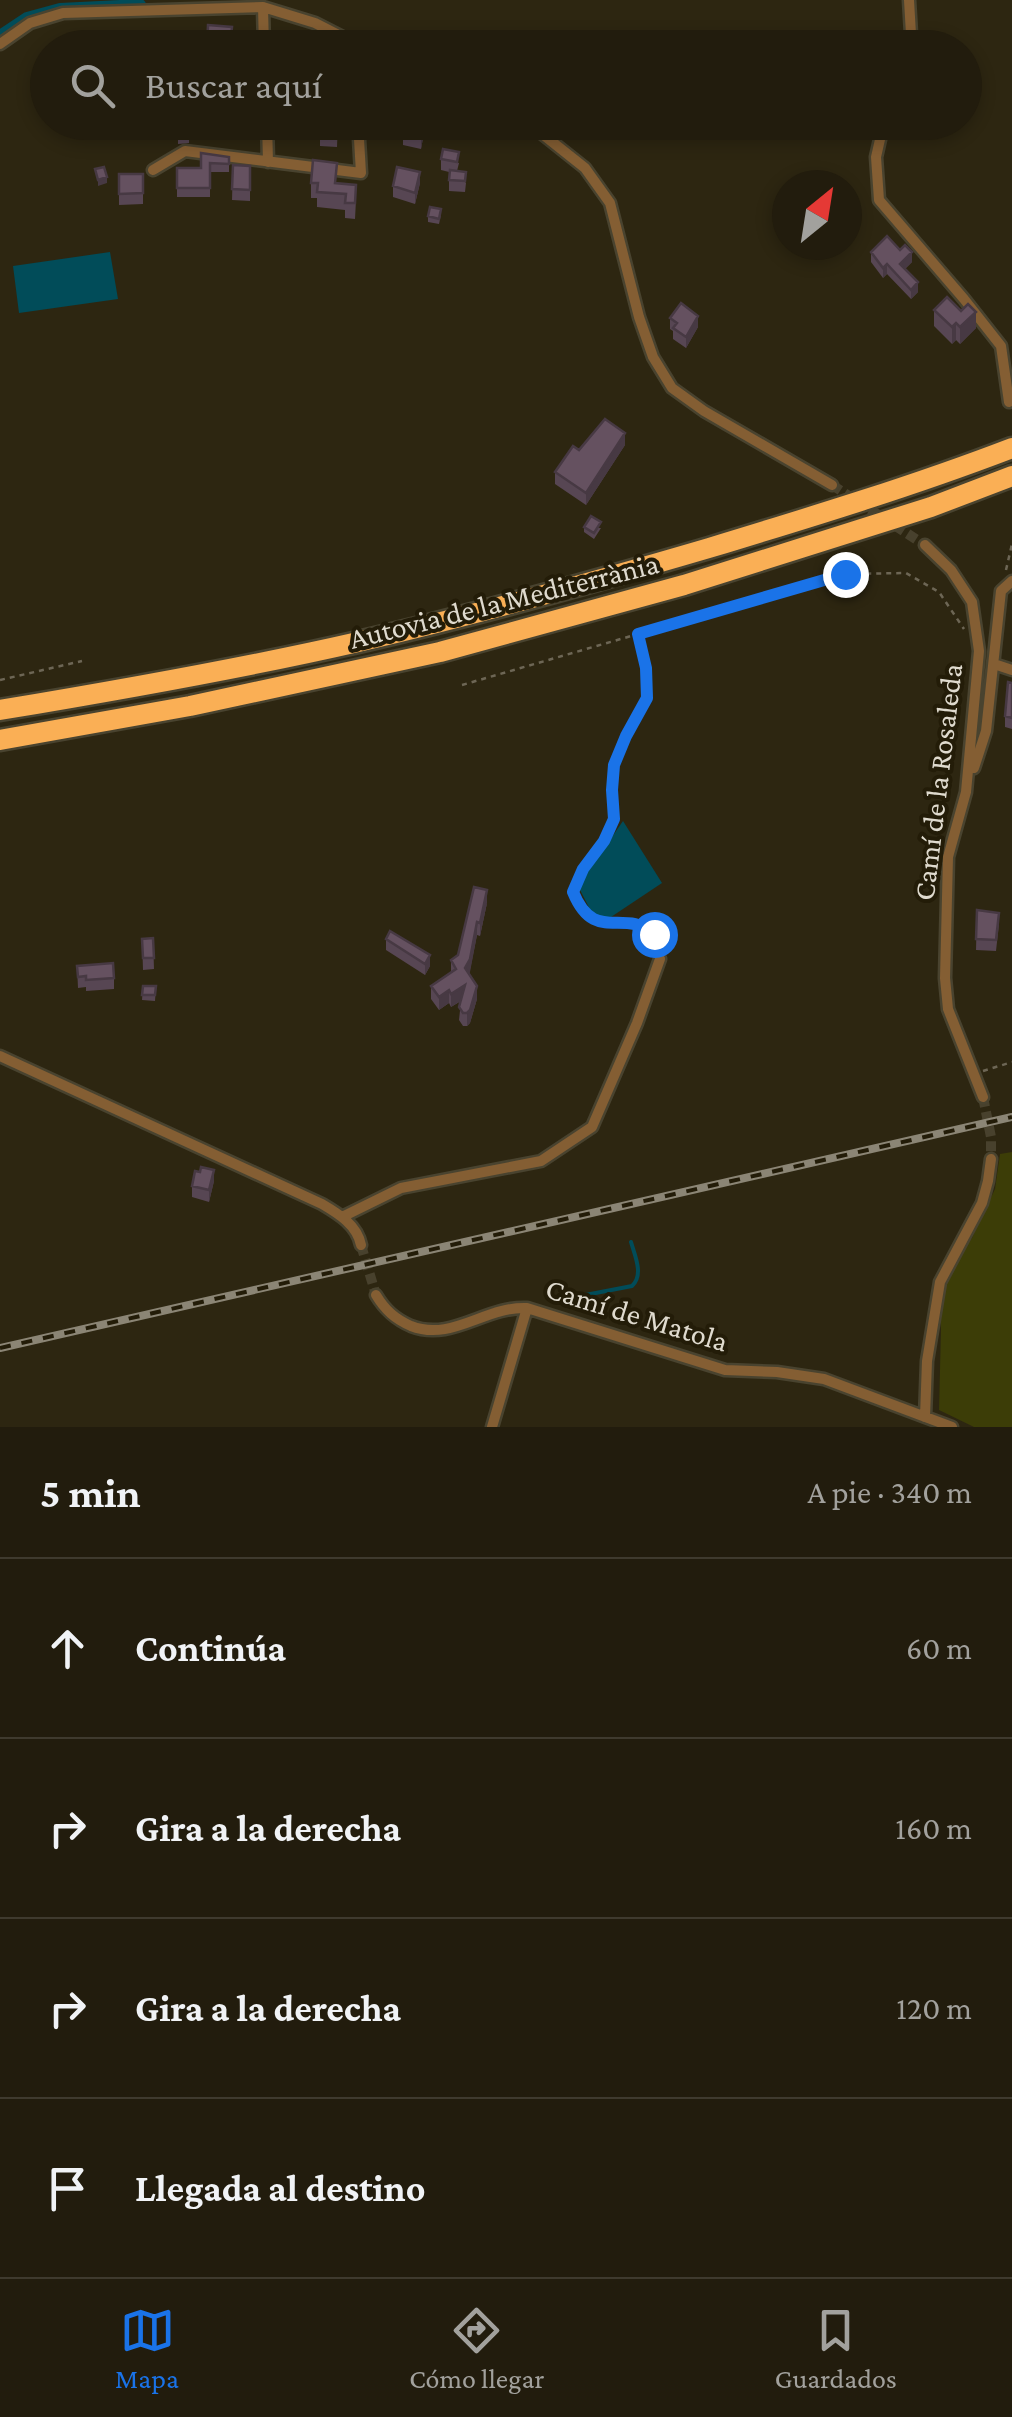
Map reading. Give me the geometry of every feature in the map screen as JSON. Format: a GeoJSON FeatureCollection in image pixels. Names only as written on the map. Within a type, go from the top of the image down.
{"type":"FeatureCollection","features":[{"type":"Feature","properties":{"kind":"highway","name":"Autovia de la Mediterrània"},"geometry":{"type":"LineString","coordinates":[[0,710],[357,643],[530,600],[859,502],[1012,448]]}},
{"type":"Feature","properties":{"kind":"highway","name":"Autovia de la Mediterrània"},"geometry":{"type":"LineString","coordinates":[[0,740],[190,706],[440,652],[684,585],[1012,476]]}},
{"type":"Feature","properties":{"kind":"street"},"geometry":{"type":"LineString","coordinates":[[909,0],[911,30]]}},
{"type":"Feature","properties":{"kind":"street"},"geometry":{"type":"LineString","coordinates":[[0,44],[30,23],[63,13],[263,7],[328,30]]}},
{"type":"Feature","properties":{"kind":"street"},"geometry":{"type":"LineString","coordinates":[[263,7],[264,30]]}},
{"type":"Feature","properties":{"kind":"street"},"geometry":{"type":"LineString","coordinates":[[267,140],[268,162]]}},
{"type":"Feature","properties":{"kind":"street"},"geometry":{"type":"LineString","coordinates":[[153,170],[185,151],[360,173],[359,140]]}},
{"type":"Feature","properties":{"kind":"street"},"geometry":{"type":"LineString","coordinates":[[550,140],[586,168],[610,203],[639,318],[653,357],[672,388],[704,411],[832,485]]}},
{"type":"Feature","properties":{"kind":"street"},"geometry":{"type":"LineString","coordinates":[[880,140],[876,157],[879,200],[1001,346],[1010,402]]}},
{"type":"Feature","properties":{"kind":"street","name":"Camí de la Rosaleda"},"geometry":{"type":"LineString","coordinates":[[925,545],[951,570],[972,602],[980,650],[966,792],[948,858],[945,978],[948,1009],[984,1097]]}},
{"type":"Feature","properties":{"kind":"street"},"geometry":{"type":"LineString","coordinates":[[966,792],[986,730],[1001,591],[1012,581]]}},
{"type":"Feature","properties":{"kind":"street"},"geometry":{"type":"LineString","coordinates":[[994,664],[1012,670]]}},
{"type":"Feature","properties":{"kind":"street"},"geometry":{"type":"LineString","coordinates":[[342,1217],[400,1188],[541,1160],[592,1128],[660,959]]}},
{"type":"Feature","properties":{"kind":"street"},"geometry":{"type":"LineString","coordinates":[[0,1056],[300,1194],[342,1217],[359,1235],[361,1245]]}},
{"type":"Feature","properties":{"kind":"street"},"geometry":{"type":"LineString","coordinates":[[925,1416],[933,1309],[940,1282],[982,1203],[990,1159]]}},
{"type":"Feature","properties":{"kind":"street","name":"Camí de Matola"},"geometry":{"type":"LineString","coordinates":[[376,1295],[390,1314],[417,1328],[456,1328],[510,1307],[527,1308],[726,1370],[777,1372],[824,1380],[952,1427]]}},
{"type":"Feature","properties":{"kind":"street"},"geometry":{"type":"LineString","coordinates":[[492,1427],[527,1308]]}},
{"type":"Feature","properties":{"kind":"path"},"geometry":{"type":"LineString","coordinates":[[1001,591],[1012,544]]}},
{"type":"Feature","properties":{"kind":"path"},"geometry":{"type":"LineString","coordinates":[[462,685],[845,574],[906,573],[940,592],[980,650]]}},
{"type":"Feature","properties":{"kind":"path"},"geometry":{"type":"LineString","coordinates":[[638,634],[646,668],[647,698],[614,765],[614,819],[573,892],[581,910],[593,921],[645,926],[654,934],[660,959]]}},
{"type":"Feature","properties":{"kind":"path"},"geometry":{"type":"LineString","coordinates":[[0,680],[82,661]]}},
{"type":"Feature","properties":{"kind":"path"},"geometry":{"type":"LineString","coordinates":[[972,1074],[1012,1062]]}},
{"type":"Feature","properties":{"kind":"shaded area"},"geometry":{"type":"Polygon","coordinates":[[[1012,1152],[1012,1427],[974,1427],[939,1410],[940,1282],[972,1238],[995,1189],[1000,1154],[1012,1152]]]}},
{"type":"Feature","properties":{"kind":"water"},"geometry":{"type":"Polygon","coordinates":[[[110,252],[118,299],[19,313],[13,266],[110,252]]]}},
{"type":"Feature","properties":{"kind":"water"},"geometry":{"type":"Polygon","coordinates":[[[623,821],[662,883],[608,919],[595,919],[578,886],[623,821]]]}},
{"type":"Feature","properties":{"kind":"building"},"geometry":{"type":"Polygon","coordinates":[[[208,25],[232,27],[232,30],[208,30],[208,25]]]}},
{"type":"Feature","properties":{"kind":"building"},"geometry":{"type":"Polygon","coordinates":[[[443,149],[459,152],[457,162],[441,159],[443,149]]]}},
{"type":"Feature","properties":{"kind":"building"},"geometry":{"type":"Polygon","coordinates":[[[201,153],[229,157],[229,164],[210,163],[210,188],[177,188],[177,168],[201,168],[201,153]]]}},
{"type":"Feature","properties":{"kind":"building"},"geometry":{"type":"Polygon","coordinates":[[[313,160],[337,163],[335,183],[356,185],[355,203],[345,203],[346,194],[317,192],[318,183],[311,183],[313,160]]]}},
{"type":"Feature","properties":{"kind":"building"},"geometry":{"type":"Polygon","coordinates":[[[233,165],[250,166],[250,190],[232,189],[233,165]]]}},
{"type":"Feature","properties":{"kind":"building"},"geometry":{"type":"Polygon","coordinates":[[[104,167],[107,177],[98,180],[95,169],[104,167]]]}},
{"type":"Feature","properties":{"kind":"building"},"geometry":{"type":"Polygon","coordinates":[[[397,167],[420,172],[415,193],[393,186],[397,167]]]}},
{"type":"Feature","properties":{"kind":"building"},"geometry":{"type":"Polygon","coordinates":[[[450,170],[466,172],[465,181],[449,180],[450,170]]]}},
{"type":"Feature","properties":{"kind":"building"},"geometry":{"type":"Polygon","coordinates":[[[119,174],[143,174],[143,193],[119,194],[119,174]]]}},
{"type":"Feature","properties":{"kind":"building"},"geometry":{"type":"Polygon","coordinates":[[[430,207],[441,209],[439,219],[428,216],[430,207]]]}},
{"type":"Feature","properties":{"kind":"building"},"geometry":{"type":"Polygon","coordinates":[[[887,236],[900,250],[905,245],[912,252],[900,264],[918,282],[911,290],[887,264],[883,268],[871,252],[887,236]]]}},
{"type":"Feature","properties":{"kind":"building"},"geometry":{"type":"Polygon","coordinates":[[[947,297],[961,311],[968,304],[976,312],[960,327],[956,323],[952,327],[934,310],[947,297]]]}},
{"type":"Feature","properties":{"kind":"building"},"geometry":{"type":"Polygon","coordinates":[[[681,303],[698,316],[686,337],[673,328],[677,323],[670,318],[681,303]]]}},
{"type":"Feature","properties":{"kind":"building"},"geometry":{"type":"Polygon","coordinates":[[[605,419],[625,433],[586,493],[555,472],[573,446],[579,450],[605,419]]]}},
{"type":"Feature","properties":{"kind":"building"},"geometry":{"type":"Polygon","coordinates":[[[591,516],[601,522],[594,533],[584,527],[591,516]]]}},
{"type":"Feature","properties":{"kind":"building"},"geometry":{"type":"Polygon","coordinates":[[[1008,682],[1012,683],[1012,718],[1005,716],[1008,682]]]}},
{"type":"Feature","properties":{"kind":"building"},"geometry":{"type":"Polygon","coordinates":[[[474,887],[487,890],[465,968],[477,986],[470,1010],[463,1013],[459,1007],[465,985],[439,997],[431,986],[456,969],[451,960],[458,955],[474,887]]]}},
{"type":"Feature","properties":{"kind":"building"},"geometry":{"type":"Polygon","coordinates":[[[977,910],[999,913],[996,940],[976,939],[977,910]]]}},
{"type":"Feature","properties":{"kind":"building"},"geometry":{"type":"Polygon","coordinates":[[[390,931],[430,955],[425,964],[386,939],[390,931]]]}},
{"type":"Feature","properties":{"kind":"building"},"geometry":{"type":"Polygon","coordinates":[[[153,938],[154,958],[143,958],[142,939],[153,938]]]}},
{"type":"Feature","properties":{"kind":"building"},"geometry":{"type":"Polygon","coordinates":[[[113,963],[114,978],[78,977],[77,966],[113,963]]]}},
{"type":"Feature","properties":{"kind":"building"},"geometry":{"type":"Polygon","coordinates":[[[143,986],[156,986],[155,995],[142,995],[143,986]]]}},
{"type":"Feature","properties":{"kind":"building"},"geometry":{"type":"Polygon","coordinates":[[[201,1167],[214,1170],[209,1190],[192,1186],[195,1171],[200,1172],[201,1167]]]}},
{"type":"Feature","properties":{"kind":"waterway"},"geometry":{"type":"LineString","coordinates":[[0,36],[27,18],[60,9],[140,5]]}},
{"type":"Feature","properties":{"kind":"waterway"},"geometry":{"type":"LineString","coordinates":[[575,1297],[632,1286],[638,1271],[631,1242]]}},
{"type":"Feature","properties":{"kind":"tunnel"},"geometry":{"type":"LineString","coordinates":[[832,485],[925,545]]}},
{"type":"Feature","properties":{"kind":"tunnel"},"geometry":{"type":"LineString","coordinates":[[983,1097],[991,1159]]}},
{"type":"Feature","properties":{"kind":"tunnel"},"geometry":{"type":"LineString","coordinates":[[361,1245],[376,1295]]}},
{"type":"Feature","properties":{"kind":"railway"},"geometry":{"type":"LineString","coordinates":[[0,1348],[1012,1117]]}},
{"type":"Feature","properties":{"kind":"route"},"geometry":{"type":"LineString","coordinates":[[654,934],[645,926],[593,921],[581,910],[573,892],[614,819],[614,765],[647,698],[646,668],[638,634],[845,574]]}}]}
